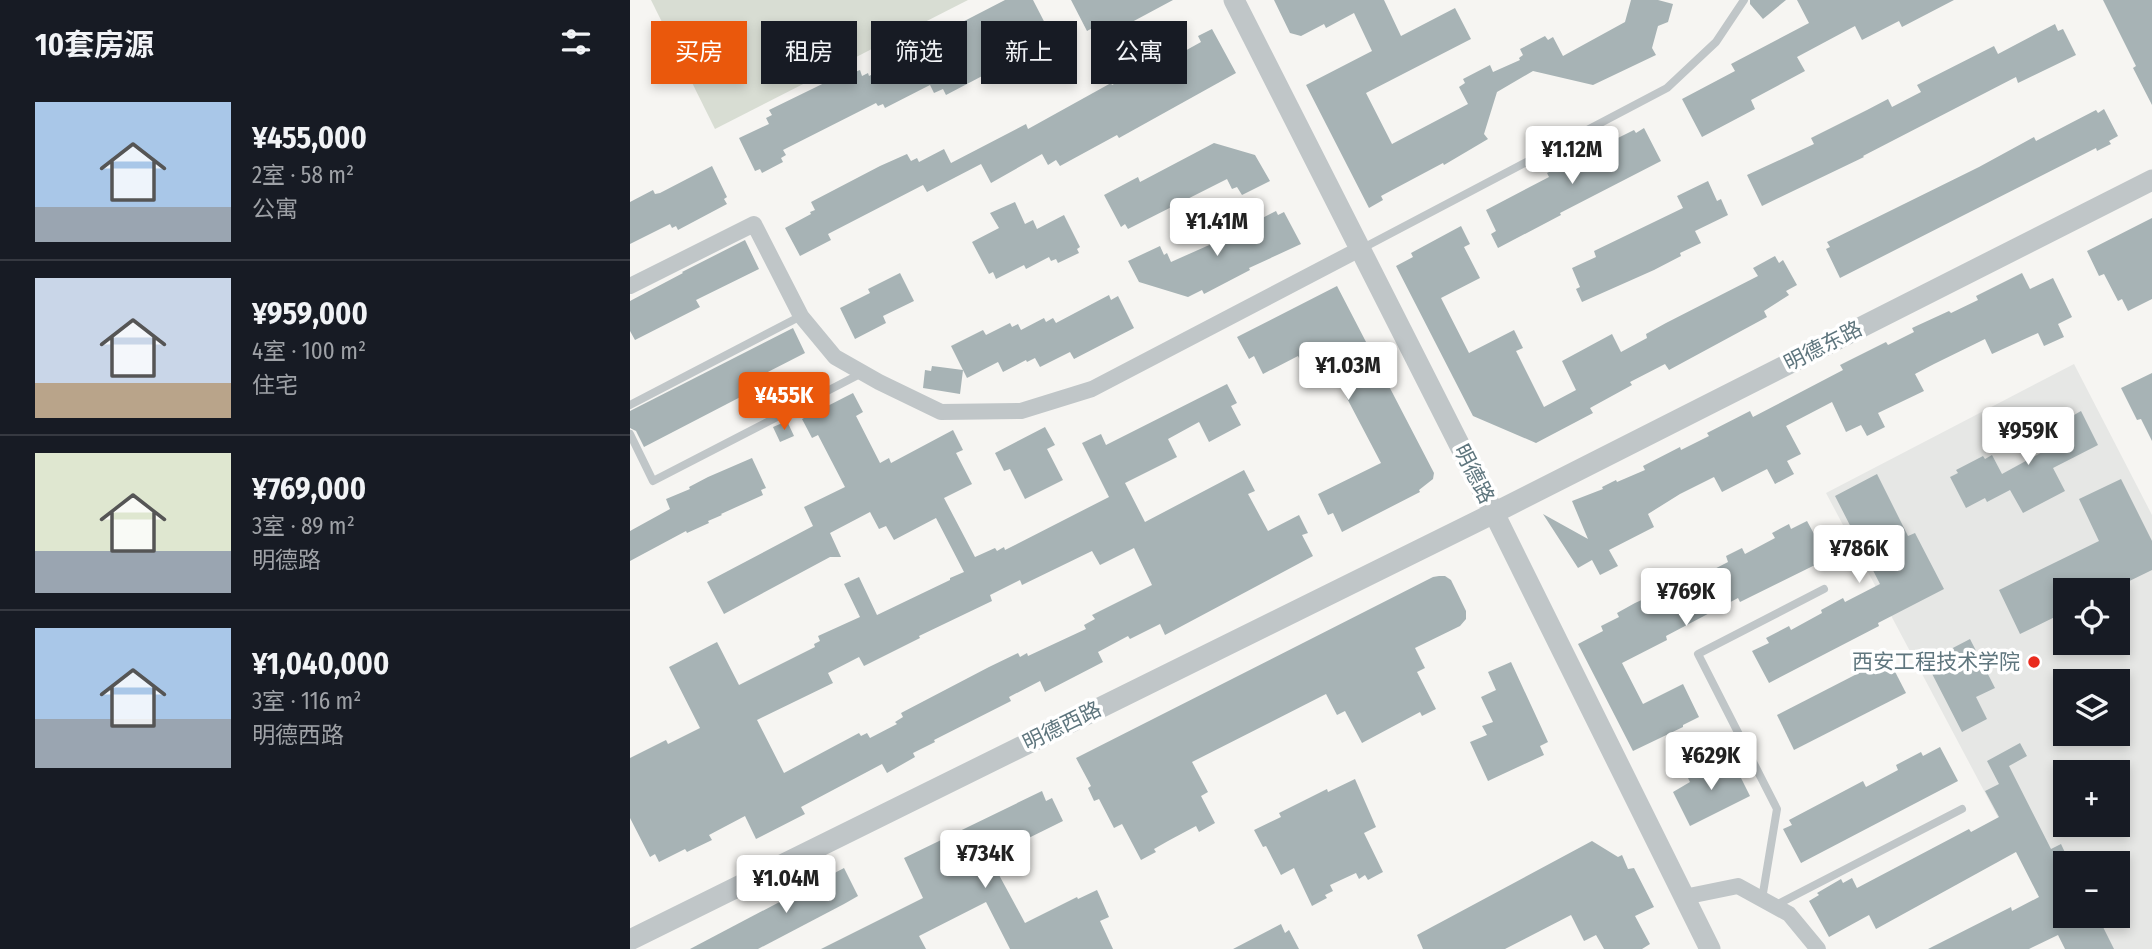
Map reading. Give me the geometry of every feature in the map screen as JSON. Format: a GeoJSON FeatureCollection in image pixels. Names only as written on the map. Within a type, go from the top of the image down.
{"type":"FeatureCollection","features":[{"type":"Feature","properties":{"kind":"street","name":"明德路"},"geometry":{"type":"LineString","coordinates":[[1234,0],[1494,513],[1710,949]]}},
{"type":"Feature","properties":{"kind":"street","name":"明德东路"},"geometry":{"type":"LineString","coordinates":[[1494,513],[2152,180]]}},
{"type":"Feature","properties":{"kind":"street"},"geometry":{"type":"LineString","coordinates":[[630,286],[754,224],[801,316],[835,357],[941,412],[1021,411],[1092,389],[1360,249]]}},
{"type":"Feature","properties":{"kind":"street","name":"明德西路"},"geometry":{"type":"LineString","coordinates":[[630,940],[1494,513]]}},
{"type":"Feature","properties":{"kind":"street"},"geometry":{"type":"LineString","coordinates":[[1684,897],[1738,886],[1789,914],[1818,949]]}},
{"type":"Feature","properties":{"kind":"lane"},"geometry":{"type":"LineString","coordinates":[[1360,249],[1667,88],[1716,42],[1744,0]]}},
{"type":"Feature","properties":{"kind":"lane"},"geometry":{"type":"LineString","coordinates":[[630,405],[801,316]]}},
{"type":"Feature","properties":{"kind":"lane"},"geometry":{"type":"LineString","coordinates":[[630,434],[653,481],[863,373]]}},
{"type":"Feature","properties":{"kind":"lane"},"geometry":{"type":"LineString","coordinates":[[1768,902],[1777,809],[1698,654],[1824,589]]}},
{"type":"Feature","properties":{"kind":"lane"},"geometry":{"type":"LineString","coordinates":[[1768,902],[1962,809]]}},
{"type":"Feature","properties":{"kind":"shaded area"},"geometry":{"type":"Polygon","coordinates":[[[651,0],[968,0],[927,21],[871,21],[871,49],[857,57],[857,21],[761,21],[761,84],[803,84],[715,129],[693,84],[747,84],[747,21],[661,21],[651,0]]]}},
{"type":"Feature","properties":{"kind":"shaded area","name":"西安工程技术学院"},"geometry":{"type":"Polygon","coordinates":[[[2074,364],[2152,515],[2152,949],[2068,949],[2057,928],[2130,928],[2130,851],[2053,851],[2053,921],[1826,493],[2074,364]]]}},
{"type":"Feature","properties":{"kind":"building"},"geometry":{"type":"Polygon","coordinates":[[[1005,0],[1033,0],[1044,21],[981,21],[981,77],[967,84],[967,21],[964,21],[1005,0]]]}},
{"type":"Feature","properties":{"kind":"building"},"geometry":{"type":"Polygon","coordinates":[[[1071,0],[1173,0],[1134,21],[1091,21],[1091,29],[1087,31],[1071,0]]]}},
{"type":"Feature","properties":{"kind":"building"},"geometry":{"type":"Polygon","coordinates":[[[1274,0],[1384,0],[1401,36],[1455,8],[1471,39],[1366,93],[1392,144],[1468,104],[1459,87],[1465,83],[1463,79],[1490,65],[1493,72],[1520,60],[1523,55],[1520,49],[1545,36],[1548,40],[1553,37],[1563,56],[1625,22],[1631,0],[1658,0],[1673,4],[1668,22],[1658,26],[1652,48],[1656,55],[1593,85],[1533,71],[1497,92],[1484,134],[1488,139],[1444,165],[1443,163],[1381,196],[1383,200],[1369,208],[1306,85],[1372,51],[1354,13],[1326,28],[1324,24],[1301,36],[1290,33],[1274,0]]]}},
{"type":"Feature","properties":{"kind":"building"},"geometry":{"type":"Polygon","coordinates":[[[1750,0],[1786,0],[1763,19],[1750,4],[1750,0]]]}},
{"type":"Feature","properties":{"kind":"building"},"geometry":{"type":"Polygon","coordinates":[[[1797,0],[1954,0],[1902,27],[1899,21],[1862,40],[1855,26],[1797,57],[1805,71],[1751,100],[1755,109],[1702,137],[1682,99],[1735,71],[1731,64],[1809,23],[1797,0]]]}},
{"type":"Feature","properties":{"kind":"building"},"geometry":{"type":"Polygon","coordinates":[[[2103,0],[2152,0],[2152,105],[2133,68],[2136,66],[2103,0]]]}},
{"type":"Feature","properties":{"kind":"building"},"geometry":{"type":"Polygon","coordinates":[[[2055,24],[2058,31],[2063,29],[2076,55],[2018,83],[2016,77],[1864,157],[1762,206],[1747,175],[1814,144],[1811,138],[1888,99],[1892,107],[1921,92],[1917,85],[1994,46],[1998,54],[2055,24]]]}},
{"type":"Feature","properties":{"kind":"building"},"geometry":{"type":"Polygon","coordinates":[[[1212,29],[1236,73],[1119,138],[1117,135],[1060,166],[1056,160],[1048,165],[1042,154],[991,183],[981,164],[927,192],[923,185],[828,234],[831,240],[800,256],[785,228],[815,210],[811,202],[907,154],[911,161],[917,158],[919,162],[944,149],[951,163],[1026,124],[1028,129],[1109,84],[1187,84],[1187,50],[1201,42],[1198,36],[1212,29]]]}},
{"type":"Feature","properties":{"kind":"building"},"geometry":{"type":"Polygon","coordinates":[[[860,70],[862,76],[868,73],[871,75],[871,84],[967,84],[946,95],[943,89],[934,93],[930,85],[885,108],[883,104],[878,106],[876,103],[783,150],[786,155],[781,158],[783,162],[762,173],[760,169],[755,171],[739,138],[769,124],[766,118],[772,115],[769,110],[822,84],[857,84],[857,71],[860,70]]]}},
{"type":"Feature","properties":{"kind":"building"},"geometry":{"type":"Polygon","coordinates":[[[2104,109],[2118,136],[2109,141],[2111,144],[2097,151],[2096,148],[1840,278],[1826,249],[1830,247],[1827,242],[2034,137],[2036,141],[2096,110],[2098,113],[2104,109]]]}},
{"type":"Feature","properties":{"kind":"building"},"geometry":{"type":"Polygon","coordinates":[[[1644,128],[1661,161],[1498,248],[1491,234],[1496,231],[1486,210],[1549,177],[1547,173],[1634,130],[1636,133],[1644,128]]]}},
{"type":"Feature","properties":{"kind":"building"},"geometry":{"type":"Polygon","coordinates":[[[1214,143],[1255,155],[1270,181],[1242,195],[1237,187],[1232,189],[1227,179],[1128,229],[1125,224],[1121,227],[1104,195],[1138,177],[1140,182],[1214,143]]]}},
{"type":"Feature","properties":{"kind":"building"},"geometry":{"type":"Polygon","coordinates":[[[712,166],[727,197],[724,199],[727,204],[678,230],[670,224],[630,244],[630,202],[653,190],[655,194],[660,193],[712,166]]]}},
{"type":"Feature","properties":{"kind":"building"},"geometry":{"type":"Polygon","coordinates":[[[1708,181],[1717,201],[1721,199],[1728,215],[1695,231],[1701,243],[1654,270],[1582,302],[1576,289],[1580,287],[1572,268],[1596,257],[1594,251],[1683,208],[1677,196],[1708,181]]]}},
{"type":"Feature","properties":{"kind":"building"},"geometry":{"type":"Polygon","coordinates":[[[1015,202],[1025,224],[1033,220],[1037,229],[1064,215],[1080,247],[1077,249],[1079,253],[1058,263],[1056,259],[1051,261],[1049,257],[1026,269],[1024,265],[996,279],[993,272],[989,274],[972,242],[999,228],[990,213],[1015,202]]]}},
{"type":"Feature","properties":{"kind":"building"},"geometry":{"type":"Polygon","coordinates":[[[1276,211],[1278,215],[1284,212],[1301,244],[1249,268],[1250,270],[1204,294],[1202,290],[1188,297],[1139,282],[1128,261],[1160,246],[1171,262],[1276,211]]]}},
{"type":"Feature","properties":{"kind":"building"},"geometry":{"type":"Polygon","coordinates":[[[2152,218],[2152,299],[2128,311],[2122,299],[2118,301],[2104,274],[2099,276],[2087,251],[2152,218]]]}},
{"type":"Feature","properties":{"kind":"building"},"geometry":{"type":"Polygon","coordinates":[[[1461,226],[1470,244],[1464,247],[1480,278],[1441,298],[1469,353],[1514,330],[1523,348],[1516,351],[1544,407],[1576,390],[1562,361],[1612,334],[1621,352],[1647,338],[1646,334],[1758,276],[1753,268],[1775,256],[1779,263],[1783,260],[1797,285],[1786,291],[1789,295],[1764,311],[1767,317],[1669,370],[1665,364],[1630,382],[1632,385],[1590,408],[1593,413],[1536,443],[1473,416],[1396,266],[1413,257],[1411,253],[1461,226]]]}},
{"type":"Feature","properties":{"kind":"building"},"geometry":{"type":"Polygon","coordinates":[[[745,240],[759,269],[696,300],[700,307],[635,340],[630,331],[630,301],[745,240]]]}},
{"type":"Feature","properties":{"kind":"building"},"geometry":{"type":"Polygon","coordinates":[[[900,273],[914,301],[883,316],[886,323],[855,339],[840,308],[870,293],[868,289],[900,273]]]}},
{"type":"Feature","properties":{"kind":"building"},"geometry":{"type":"Polygon","coordinates":[[[2022,273],[2030,289],[2053,278],[2072,317],[2058,324],[2064,337],[2044,346],[2038,333],[1992,354],[1985,339],[1934,364],[1915,374],[1924,391],[1878,413],[1885,427],[1867,436],[1861,425],[1846,432],[1832,402],[1786,426],[1801,454],[1787,461],[1794,474],[1775,484],[1767,469],[1722,492],[1714,477],[1680,494],[1648,514],[1654,527],[1609,550],[1618,566],[1600,575],[1592,560],[1578,568],[1543,514],[1588,539],[1572,501],[1603,489],[1602,487],[1616,480],[1617,482],[1645,470],[1643,466],[1709,436],[1707,433],[1750,411],[1753,417],[1843,370],[1840,365],[1886,342],[1888,345],[1914,332],[1912,328],[1978,300],[1976,296],[2022,273]]]}},
{"type":"Feature","properties":{"kind":"building"},"geometry":{"type":"Polygon","coordinates":[[[1337,286],[1434,473],[1433,479],[1419,490],[1420,492],[1342,532],[1333,513],[1328,515],[1318,494],[1381,463],[1330,366],[1309,377],[1298,356],[1263,374],[1254,356],[1249,359],[1237,337],[1337,286]]]}},
{"type":"Feature","properties":{"kind":"building"},"geometry":{"type":"Polygon","coordinates":[[[1109,295],[1111,300],[1118,296],[1134,328],[1074,359],[1070,352],[1040,367],[1035,358],[1003,372],[998,362],[967,378],[951,346],[983,330],[986,335],[1010,323],[1012,327],[1018,324],[1021,330],[1044,318],[1046,322],[1053,318],[1056,323],[1109,295]]]}},
{"type":"Feature","properties":{"kind":"building"},"geometry":{"type":"Polygon","coordinates":[[[793,328],[805,353],[748,382],[752,391],[644,447],[636,431],[630,428],[630,411],[793,328]]]}},
{"type":"Feature","properties":{"kind":"building"},"geometry":{"type":"Polygon","coordinates":[[[932,366],[963,370],[960,394],[923,388],[925,370],[931,371],[932,366]]]}},
{"type":"Feature","properties":{"kind":"building"},"geometry":{"type":"Polygon","coordinates":[[[2152,373],[2152,441],[2141,419],[2137,420],[2121,388],[2152,373]]]}},
{"type":"Feature","properties":{"kind":"building"},"geometry":{"type":"Polygon","coordinates":[[[1227,384],[1237,403],[1231,406],[1241,425],[1209,442],[1199,422],[1168,439],[1177,457],[1125,483],[1145,522],[1244,470],[1255,491],[1248,494],[1268,531],[1299,515],[1308,533],[1302,535],[1313,556],[1165,635],[1160,624],[1130,639],[1128,636],[1098,652],[1103,662],[1045,692],[1040,681],[1009,697],[1011,701],[934,740],[935,742],[913,753],[915,757],[887,773],[882,764],[801,807],[805,814],[756,839],[745,816],[709,835],[712,840],[687,852],[685,849],[659,862],[655,854],[650,857],[630,818],[630,758],[666,740],[668,744],[700,728],[669,667],[717,642],[739,685],[815,647],[814,644],[820,641],[818,636],[860,617],[844,584],[859,577],[877,615],[964,572],[936,518],[894,540],[886,526],[879,529],[870,512],[830,533],[841,557],[830,557],[724,614],[707,582],[813,526],[804,507],[845,487],[818,435],[812,438],[802,419],[853,393],[863,412],[856,416],[880,463],[889,458],[891,463],[953,430],[963,450],[956,453],[972,484],[944,498],[975,557],[995,548],[997,551],[1004,547],[1005,550],[1109,497],[1082,443],[1101,434],[1106,445],[1227,384]],[[1134,548],[1100,565],[1092,551],[1022,585],[1020,580],[990,595],[992,601],[864,666],[859,657],[828,673],[833,683],[757,720],[784,773],[859,733],[861,736],[867,733],[870,738],[897,724],[895,722],[903,717],[901,713],[1018,653],[1020,657],[1027,653],[1028,656],[1086,629],[1084,625],[1095,619],[1092,615],[1152,585],[1134,548]]]}},
{"type":"Feature","properties":{"kind":"building"},"geometry":{"type":"Polygon","coordinates":[[[2072,411],[2074,415],[2081,411],[2098,445],[2053,468],[2065,491],[2023,513],[2010,490],[1987,502],[1985,498],[1966,508],[1950,477],[1958,473],[1956,470],[1983,456],[1985,459],[1992,455],[2002,474],[2046,450],[2037,433],[2049,427],[2047,423],[2072,411]]]}},
{"type":"Feature","properties":{"kind":"building"},"geometry":{"type":"Polygon","coordinates":[[[787,421],[794,436],[780,442],[773,427],[787,421]]]}},
{"type":"Feature","properties":{"kind":"building"},"geometry":{"type":"Polygon","coordinates":[[[1045,427],[1055,445],[1047,449],[1063,480],[1025,499],[1010,469],[1004,471],[995,453],[1045,427]]]}},
{"type":"Feature","properties":{"kind":"building"},"geometry":{"type":"Polygon","coordinates":[[[752,458],[766,488],[761,490],[763,495],[630,561],[630,531],[670,509],[666,499],[752,458]]]}},
{"type":"Feature","properties":{"kind":"building"},"geometry":{"type":"Polygon","coordinates":[[[1877,474],[1908,536],[1915,533],[1944,589],[1769,683],[1752,651],[1769,643],[1766,638],[1789,626],[1791,630],[1843,598],[1845,602],[1880,584],[1835,496],[1877,474]]]}},
{"type":"Feature","properties":{"kind":"building"},"geometry":{"type":"Polygon","coordinates":[[[2121,479],[2152,541],[2152,570],[2130,581],[2130,578],[2053,578],[2053,618],[2020,634],[1999,590],[2099,541],[2079,499],[2121,479]]]}},
{"type":"Feature","properties":{"kind":"building"},"geometry":{"type":"Polygon","coordinates":[[[1807,521],[1825,554],[1815,560],[1817,564],[1740,602],[1738,598],[1622,663],[1643,704],[1683,684],[1699,717],[1633,751],[1578,644],[1603,631],[1601,626],[1619,617],[1617,613],[1635,603],[1646,598],[1648,602],[1681,585],[1679,581],[1696,572],[1699,577],[1728,562],[1726,556],[1742,548],[1745,554],[1775,538],[1772,533],[1789,524],[1791,529],[1807,521]]]}},
{"type":"Feature","properties":{"kind":"building"},"geometry":{"type":"Polygon","coordinates":[[[1445,576],[1451,580],[1466,611],[1466,619],[1460,626],[1415,648],[1425,668],[1417,672],[1436,709],[1422,716],[1420,712],[1362,743],[1345,711],[1337,715],[1326,694],[1192,762],[1208,792],[1201,796],[1215,823],[1199,832],[1196,826],[1154,849],[1156,852],[1141,860],[1122,824],[1114,828],[1099,799],[1094,801],[1088,788],[1091,786],[1076,758],[1433,577],[1445,576]]]}},
{"type":"Feature","properties":{"kind":"building"},"geometry":{"type":"Polygon","coordinates":[[[1970,639],[1995,688],[1976,697],[1987,719],[1962,732],[1926,662],[1970,639]]]}},
{"type":"Feature","properties":{"kind":"building"},"geometry":{"type":"Polygon","coordinates":[[[1888,658],[1906,693],[1794,750],[1777,715],[1888,658]]]}},
{"type":"Feature","properties":{"kind":"building"},"geometry":{"type":"Polygon","coordinates":[[[1511,662],[1548,742],[1540,746],[1544,755],[1488,781],[1470,742],[1487,735],[1482,726],[1493,722],[1481,697],[1496,690],[1488,672],[1511,662]]]}},
{"type":"Feature","properties":{"kind":"building"},"geometry":{"type":"Polygon","coordinates":[[[2020,743],[2027,756],[2009,766],[2051,849],[2061,844],[2064,851],[2053,851],[2053,928],[2104,928],[2114,949],[2065,949],[2058,935],[2029,949],[1928,949],[2011,907],[2012,911],[2039,897],[2016,852],[1876,929],[1869,915],[1829,937],[1809,901],[1819,895],[1817,893],[1841,879],[1843,883],[1852,878],[1857,888],[1969,829],[1971,832],[1999,817],[1985,791],[1999,784],[1987,761],[2020,743]]]}},
{"type":"Feature","properties":{"kind":"building"},"geometry":{"type":"Polygon","coordinates":[[[1940,747],[1958,781],[1801,863],[1783,829],[1792,825],[1789,820],[1863,781],[1866,787],[1898,770],[1896,765],[1921,752],[1923,756],[1940,747]]]}},
{"type":"Feature","properties":{"kind":"building"},"geometry":{"type":"Polygon","coordinates":[[[1732,760],[1750,796],[1690,826],[1673,792],[1690,782],[1688,778],[1713,765],[1715,769],[1732,760]]]}},
{"type":"Feature","properties":{"kind":"building"},"geometry":{"type":"Polygon","coordinates":[[[1355,779],[1376,827],[1364,833],[1383,872],[1368,880],[1365,875],[1359,879],[1356,873],[1330,885],[1333,891],[1325,895],[1327,898],[1312,906],[1294,868],[1281,875],[1254,830],[1281,817],[1279,813],[1327,789],[1328,792],[1355,779]]]}},
{"type":"Feature","properties":{"kind":"building"},"geometry":{"type":"Polygon","coordinates":[[[1042,791],[1046,801],[1052,798],[1063,821],[996,854],[998,859],[992,862],[1025,923],[1097,890],[1109,917],[1100,921],[1113,949],[1010,949],[986,902],[919,936],[926,949],[821,949],[923,898],[904,858],[1042,791]]]}},
{"type":"Feature","properties":{"kind":"building"},"geometry":{"type":"Polygon","coordinates":[[[1592,841],[1618,857],[1622,855],[1628,869],[1634,868],[1654,907],[1635,916],[1650,944],[1642,949],[1604,949],[1596,935],[1584,941],[1571,915],[1505,949],[1423,949],[1417,935],[1592,841]]]}},
{"type":"Feature","properties":{"kind":"building"},"geometry":{"type":"Polygon","coordinates":[[[844,868],[858,896],[844,904],[758,949],[690,949],[844,868]]]}},
{"type":"Feature","properties":{"kind":"building"},"geometry":{"type":"Polygon","coordinates":[[[1281,924],[1285,933],[1289,930],[1299,949],[1233,949],[1281,924]]]}},
{"type":"Feature","properties":{"kind":"place","name":"西安工程技术学院"},"geometry":{"type":"Point","coordinates":[2034,662]}}]}
